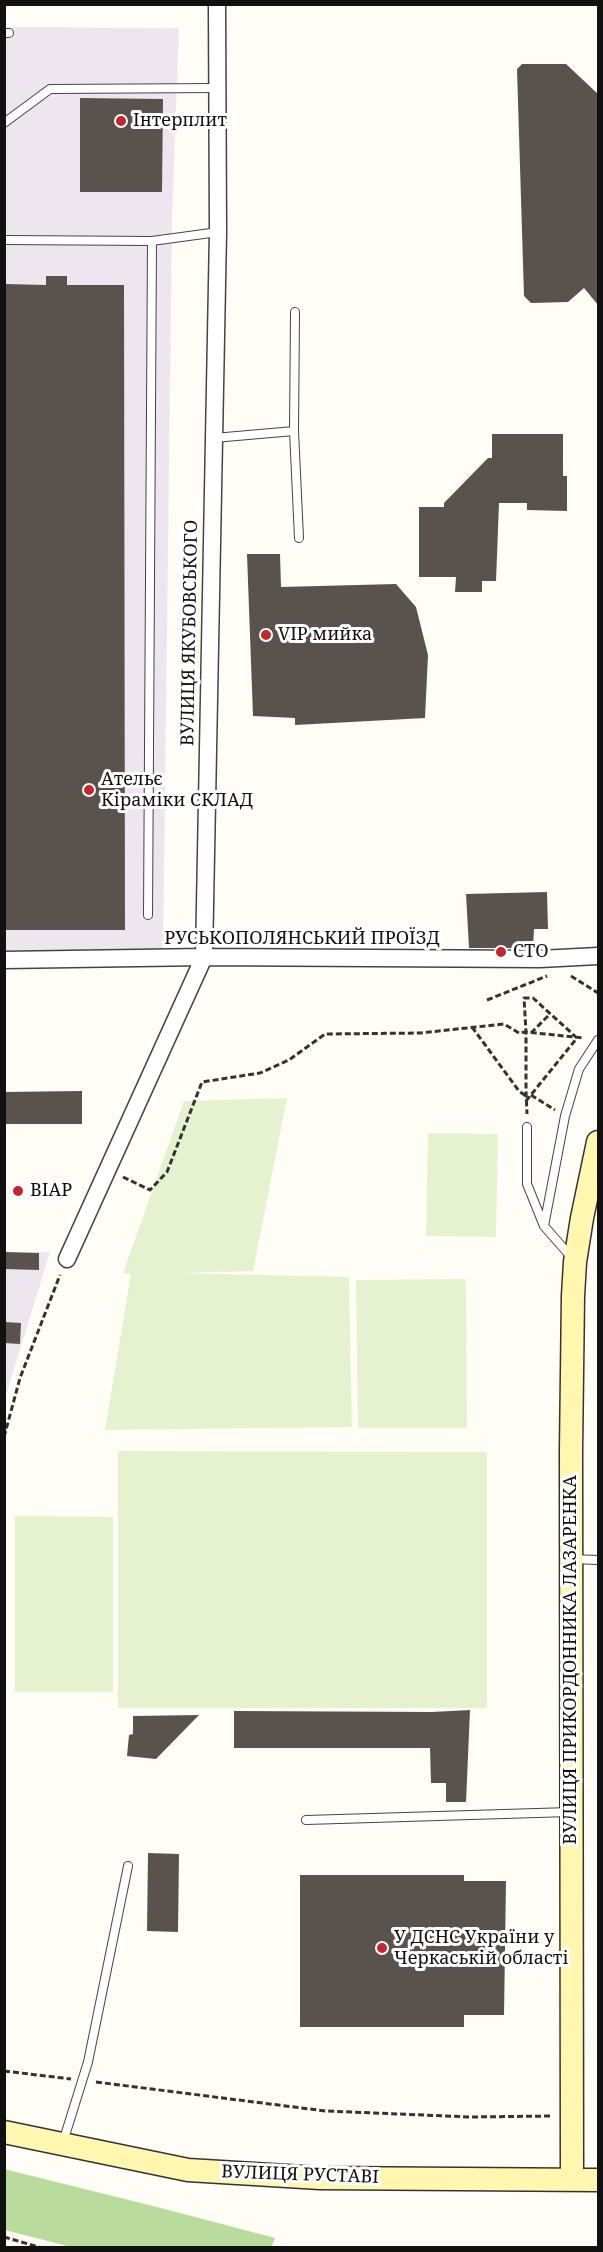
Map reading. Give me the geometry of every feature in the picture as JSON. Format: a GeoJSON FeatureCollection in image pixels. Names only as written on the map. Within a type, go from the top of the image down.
{"type":"FeatureCollection","features":[{"type":"Feature","properties":{"kind":"street","name":"ВУЛИЦЯ ЯКУБОВСЬКОГО"},"geometry":{"type":"LineString","coordinates":[[67,1259],[204,957],[218,232],[217,4]]}},
{"type":"Feature","properties":{"kind":"street","name":"РУСЬКОПОЛЯНСЬКИЙ ПРОЇЗД"},"geometry":{"type":"LineString","coordinates":[[4,960],[204,957],[540,959],[598,956]]}},
{"type":"Feature","properties":{"kind":"street","name":"ВУЛИЦЯ ПРИКОРДОННИКА ЛАЗАРЕНКА"},"geometry":{"type":"LineString","coordinates":[[572,2180],[572,1383],[575,1262],[598,1142]]}},
{"type":"Feature","properties":{"kind":"street","name":"ВУЛИЦЯ РУСТАВІ"},"geometry":{"type":"LineString","coordinates":[[4,2132],[62,2146],[188,2170],[320,2178],[598,2180]]}},
{"type":"Feature","properties":{"kind":"lane"},"geometry":{"type":"LineString","coordinates":[[4,123],[50,89],[217,88]]}},
{"type":"Feature","properties":{"kind":"lane"},"geometry":{"type":"LineString","coordinates":[[4,240],[152,241],[218,232]]}},
{"type":"Feature","properties":{"kind":"lane"},"geometry":{"type":"LineString","coordinates":[[148,915],[152,241]]}},
{"type":"Feature","properties":{"kind":"lane"},"geometry":{"type":"LineString","coordinates":[[295,312],[294,431],[300,538]]}},
{"type":"Feature","properties":{"kind":"lane"},"geometry":{"type":"LineString","coordinates":[[214,438],[294,431]]}},
{"type":"Feature","properties":{"kind":"lane"},"geometry":{"type":"LineString","coordinates":[[544,1226],[565,1116],[579,1069],[598,1040]]}},
{"type":"Feature","properties":{"kind":"lane"},"geometry":{"type":"LineString","coordinates":[[527,1127],[527,1184],[544,1226],[575,1262]]}},
{"type":"Feature","properties":{"kind":"lane"},"geometry":{"type":"LineString","coordinates":[[572,1559],[598,1560]]}},
{"type":"Feature","properties":{"kind":"lane"},"geometry":{"type":"LineString","coordinates":[[306,1820],[572,1812]]}},
{"type":"Feature","properties":{"kind":"lane"},"geometry":{"type":"LineString","coordinates":[[62,2146],[88,2062],[128,1866]]}},
{"type":"Feature","properties":{"kind":"path"},"geometry":{"type":"LineString","coordinates":[[488,1000],[551,975]]}},
{"type":"Feature","properties":{"kind":"path"},"geometry":{"type":"LineString","coordinates":[[527,1127],[528,1033],[524,999],[533,998],[577,1038]]}},
{"type":"Feature","properties":{"kind":"path"},"geometry":{"type":"LineString","coordinates":[[528,1033],[550,1014]]}},
{"type":"Feature","properties":{"kind":"path"},"geometry":{"type":"LineString","coordinates":[[108,1169],[150,1190],[167,1172],[202,1082],[260,1073],[289,1060],[325,1034],[420,1033],[504,1024],[519,1034],[598,1040]]}},
{"type":"Feature","properties":{"kind":"path"},"geometry":{"type":"LineString","coordinates":[[472,1027],[519,1091],[526,1095]]}},
{"type":"Feature","properties":{"kind":"path"},"geometry":{"type":"LineString","coordinates":[[526,1101],[577,1038]]}},
{"type":"Feature","properties":{"kind":"path"},"geometry":{"type":"LineString","coordinates":[[4,1437],[20,1378],[52,1298],[52,1292],[67,1259]]}},
{"type":"Feature","properties":{"kind":"path"},"geometry":{"type":"LineString","coordinates":[[4,2071],[326,2112],[470,2117],[558,2116]]}},
{"type":"Feature","properties":{"kind":"path"},"geometry":{"type":"LineString","coordinates":[[4,2237],[42,2247]]}},
{"type":"Feature","properties":{"kind":"shaded area"},"geometry":{"type":"Polygon","coordinates":[[[5,27],[179,28],[172,218],[163,960],[5,957],[5,27]]]}},
{"type":"Feature","properties":{"kind":"shaded area"},"geometry":{"type":"Polygon","coordinates":[[[5,1252],[50,1252],[5,1398],[5,1252]]]}},
{"type":"Feature","properties":{"kind":"green space"},"geometry":{"type":"Polygon","coordinates":[[[287,1098],[253,1271],[178,1273],[349,1277],[352,1427],[105,1430],[131,1274],[123,1273],[184,1101],[287,1098]]]}},
{"type":"Feature","properties":{"kind":"green space"},"geometry":{"type":"Polygon","coordinates":[[[428,1133],[498,1134],[496,1237],[426,1236],[428,1133]]]}},
{"type":"Feature","properties":{"kind":"green space"},"geometry":{"type":"Polygon","coordinates":[[[466,1279],[467,1428],[358,1428],[356,1280],[466,1279]]]}},
{"type":"Feature","properties":{"kind":"green space"},"geometry":{"type":"Polygon","coordinates":[[[118,1451],[487,1452],[487,1708],[118,1708],[118,1451]]]}},
{"type":"Feature","properties":{"kind":"green space"},"geometry":{"type":"Polygon","coordinates":[[[15,1516],[113,1517],[113,1692],[15,1692],[15,1516]]]}},
{"type":"Feature","properties":{"kind":"green space"},"geometry":{"type":"Polygon","coordinates":[[[4,2169],[275,2238],[271,2248],[71,2247],[5,2230],[4,2169]]]}},
{"type":"Feature","properties":{"kind":"building"},"geometry":{"type":"Polygon","coordinates":[[[522,64],[566,64],[598,94],[598,305],[584,288],[568,302],[531,303],[524,296],[517,69],[522,64]]]}},
{"type":"Feature","properties":{"kind":"building"},"geometry":{"type":"Polygon","coordinates":[[[80,98],[163,99],[162,192],[80,192],[80,98]]]}},
{"type":"Feature","properties":{"kind":"building"},"geometry":{"type":"Polygon","coordinates":[[[46,276],[67,276],[67,285],[124,285],[125,930],[4,930],[4,284],[46,285],[46,276]]]}},
{"type":"Feature","properties":{"kind":"building"},"geometry":{"type":"Polygon","coordinates":[[[492,434],[563,434],[563,476],[567,476],[567,511],[527,510],[527,503],[499,503],[496,581],[482,581],[482,592],[455,592],[456,577],[419,577],[419,507],[444,507],[444,503],[488,458],[492,458],[492,434]]]}},
{"type":"Feature","properties":{"kind":"building"},"geometry":{"type":"Polygon","coordinates":[[[247,554],[280,554],[281,587],[396,584],[416,607],[428,655],[425,718],[295,725],[295,718],[253,716],[247,554]]]}},
{"type":"Feature","properties":{"kind":"building"},"geometry":{"type":"Polygon","coordinates":[[[547,892],[548,929],[534,929],[533,948],[469,948],[466,894],[547,892]]]}},
{"type":"Feature","properties":{"kind":"building"},"geometry":{"type":"Polygon","coordinates":[[[82,1091],[82,1124],[4,1124],[4,1092],[82,1091]]]}},
{"type":"Feature","properties":{"kind":"building"},"geometry":{"type":"Polygon","coordinates":[[[4,1252],[39,1253],[39,1270],[4,1269],[4,1252]]]}},
{"type":"Feature","properties":{"kind":"building"},"geometry":{"type":"Polygon","coordinates":[[[4,1322],[21,1323],[20,1344],[4,1343],[4,1322]]]}},
{"type":"Feature","properties":{"kind":"building"},"geometry":{"type":"Polygon","coordinates":[[[470,1710],[466,1802],[446,1802],[446,1783],[431,1783],[430,1748],[234,1748],[234,1711],[432,1712],[470,1710]]]}},
{"type":"Feature","properties":{"kind":"building"},"geometry":{"type":"Polygon","coordinates":[[[199,1715],[156,1759],[127,1756],[129,1735],[133,1734],[133,1716],[199,1715]]]}},
{"type":"Feature","properties":{"kind":"building"},"geometry":{"type":"Polygon","coordinates":[[[148,1853],[179,1854],[178,1932],[147,1931],[148,1853]]]}},
{"type":"Feature","properties":{"kind":"building","name":"У ДСНС України у Черкаській області"},"geometry":{"type":"Polygon","coordinates":[[[300,1875],[464,1875],[464,1881],[506,1881],[504,2015],[464,2015],[464,2027],[300,2027],[300,1875]]]}},
{"type":"Feature","properties":{"kind":"place","name":"Інтерплит"},"geometry":{"type":"Point","coordinates":[121,121]}},
{"type":"Feature","properties":{"kind":"place","name":"VIP мийка"},"geometry":{"type":"Point","coordinates":[266,635]}},
{"type":"Feature","properties":{"kind":"place","name":"Ательє Кіраміки СКЛАД"},"geometry":{"type":"Point","coordinates":[89,790]}},
{"type":"Feature","properties":{"kind":"place","name":"СТО"},"geometry":{"type":"Point","coordinates":[501,952]}},
{"type":"Feature","properties":{"kind":"place","name":"ВІАР"},"geometry":{"type":"Point","coordinates":[18,1191]}},
{"type":"Feature","properties":{"kind":"place","name":"У ДСНС України у Черкаській області"},"geometry":{"type":"Point","coordinates":[382,1948]}}]}
